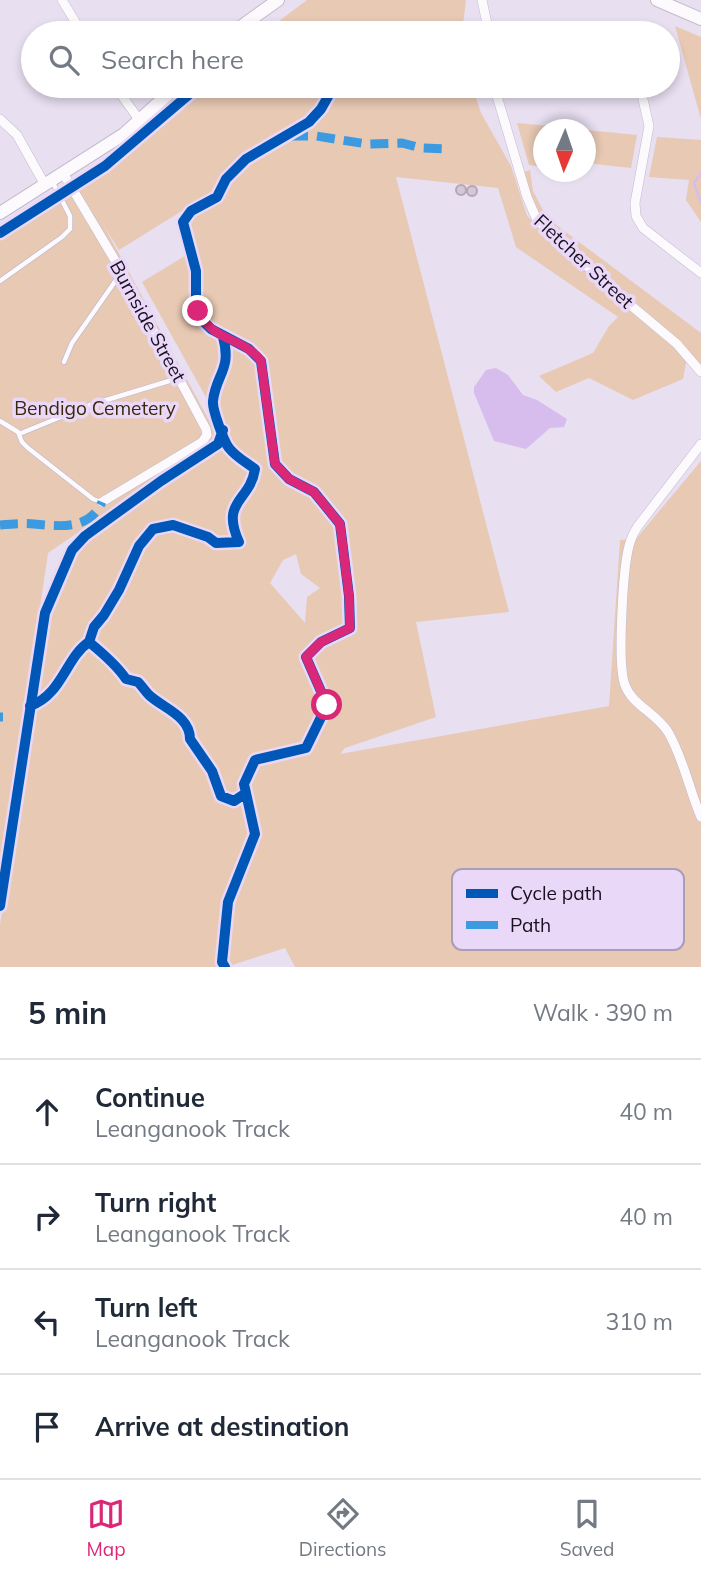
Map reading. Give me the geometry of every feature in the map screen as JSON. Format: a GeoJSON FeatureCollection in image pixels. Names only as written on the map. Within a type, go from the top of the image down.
{"type":"FeatureCollection","features":[{"type":"Feature","properties":{"kind":"street"},"geometry":{"type":"LineString","coordinates":[[62,0],[75,21]]}},
{"type":"Feature","properties":{"kind":"street"},"geometry":{"type":"LineString","coordinates":[[249,21],[278,0]]}},
{"type":"Feature","properties":{"kind":"street"},"geometry":{"type":"LineString","coordinates":[[482,0],[486,21]]}},
{"type":"Feature","properties":{"kind":"street"},"geometry":{"type":"LineString","coordinates":[[657,0],[701,19]]}},
{"type":"Feature","properties":{"kind":"street"},"geometry":{"type":"LineString","coordinates":[[124,98],[140,121]]}},
{"type":"Feature","properties":{"kind":"street"},"geometry":{"type":"LineString","coordinates":[[0,213],[124,134],[164,98]]}},
{"type":"Feature","properties":{"kind":"street","name":"Fletcher Street"},"geometry":{"type":"LineString","coordinates":[[498,98],[529,206],[537,220],[608,286],[677,344],[701,372]]}},
{"type":"Feature","properties":{"kind":"street"},"geometry":{"type":"LineString","coordinates":[[643,98],[649,125],[635,203],[636,216],[643,228],[701,273]]}},
{"type":"Feature","properties":{"kind":"street"},"geometry":{"type":"LineString","coordinates":[[0,119],[22,142],[48,183]]}},
{"type":"Feature","properties":{"kind":"street","name":"Burnside Street"},"geometry":{"type":"LineString","coordinates":[[63,173],[122,272],[205,423],[205,439],[102,502]]}},
{"type":"Feature","properties":{"kind":"street"},"geometry":{"type":"LineString","coordinates":[[701,444],[631,539],[624,596],[621,658],[623,682],[633,700],[652,713],[669,733],[701,817]]}},
{"type":"Feature","properties":{"kind":"lane"},"geometry":{"type":"LineString","coordinates":[[0,281],[70,229],[70,216],[48,183]]}},
{"type":"Feature","properties":{"kind":"lane"},"geometry":{"type":"LineString","coordinates":[[64,362],[72,344],[122,272]]}},
{"type":"Feature","properties":{"kind":"lane"},"geometry":{"type":"LineString","coordinates":[[19,434],[90,405],[180,377]]}},
{"type":"Feature","properties":{"kind":"lane"},"geometry":{"type":"LineString","coordinates":[[0,421],[19,434],[28,448],[93,499],[102,502]]}},
{"type":"Feature","properties":{"kind":"green space"},"geometry":{"type":"Polygon","coordinates":[[[307,0],[466,0],[463,21],[279,21],[307,0]]]}},
{"type":"Feature","properties":{"kind":"green space"},"geometry":{"type":"Polygon","coordinates":[[[680,28],[701,37],[701,119],[680,44],[680,28]]]}},
{"type":"Feature","properties":{"kind":"green space","name":"Bendigo Cemetery"},"geometry":{"type":"Polygon","coordinates":[[[193,98],[476,98],[481,113],[511,166],[527,216],[687,358],[683,379],[633,400],[589,378],[556,392],[539,376],[593,353],[609,326],[618,317],[516,247],[498,188],[396,177],[509,612],[416,622],[436,717],[345,748],[340,754],[609,706],[620,540],[636,539],[701,461],[701,967],[295,967],[285,948],[226,967],[0,967],[0,925],[46,613],[73,550],[102,526],[228,437],[142,282],[193,251],[185,209],[119,250],[103,224],[218,437],[48,553],[0,878],[0,237],[82,185],[193,98]],[[296,554],[283,560],[270,583],[305,623],[307,597],[320,588],[301,574],[296,554]]]}},
{"type":"Feature","properties":{"kind":"green space"},"geometry":{"type":"Polygon","coordinates":[[[517,123],[533,124],[533,166],[529,165],[517,123]]]}},
{"type":"Feature","properties":{"kind":"green space"},"geometry":{"type":"Polygon","coordinates":[[[596,131],[637,135],[631,168],[596,164],[596,131]]]}},
{"type":"Feature","properties":{"kind":"green space"},"geometry":{"type":"Polygon","coordinates":[[[657,137],[701,140],[701,222],[686,200],[689,180],[649,177],[657,137]]]}},
{"type":"Feature","properties":{"kind":"green space"},"geometry":{"type":"Polygon","coordinates":[[[530,170],[533,191],[547,218],[701,333],[701,367],[540,219],[531,206],[524,172],[530,170]]]}},
{"type":"Feature","properties":{"kind":"shaded area"},"geometry":{"type":"Polygon","coordinates":[[[496,368],[508,375],[523,395],[537,400],[567,419],[564,427],[550,428],[526,449],[494,441],[474,387],[486,370],[496,368]]]}},
{"type":"Feature","properties":{"kind":"building"},"geometry":{"type":"Polygon","coordinates":[[[461,185],[465,186],[465,194],[461,195],[457,194],[456,190],[457,186],[461,185]]]}},
{"type":"Feature","properties":{"kind":"building"},"geometry":{"type":"Polygon","coordinates":[[[472,186],[476,187],[476,195],[472,196],[468,195],[467,191],[468,187],[472,186]]]}},
{"type":"Feature","properties":{"kind":"waterway"},"geometry":{"type":"LineString","coordinates":[[701,173],[694,183],[701,202]]}},
{"type":"Feature","properties":{"kind":"marked path"},"geometry":{"type":"LineString","coordinates":[[290,136],[316,136],[367,144],[402,143],[421,148],[449,149]]}},
{"type":"Feature","properties":{"kind":"marked path"},"geometry":{"type":"LineString","coordinates":[[0,525],[72,525],[89,518],[102,502]]}},
{"type":"Feature","properties":{"kind":"cycle path"},"geometry":{"type":"LineString","coordinates":[[0,233],[105,166],[185,98]]}},
{"type":"Feature","properties":{"kind":"cycle path"},"geometry":{"type":"LineString","coordinates":[[225,967],[222,962],[228,902],[255,834],[244,784],[255,760],[306,748],[327,705],[306,657],[321,642],[350,628],[349,596],[340,524],[314,492],[289,479],[275,464],[261,361],[249,349],[211,329],[204,322],[196,301],[196,271],[183,222],[191,211],[217,197],[226,179],[246,159],[309,122],[327,98]]}},
{"type":"Feature","properties":{"kind":"cycle path"},"geometry":{"type":"LineString","coordinates":[[223,337],[226,357],[215,392],[214,411],[229,448],[255,469],[248,488],[234,509],[234,528],[239,542],[216,543],[208,537],[173,525],[153,529],[139,546],[119,590],[94,627],[89,642],[114,664],[126,679],[138,682],[149,695],[181,718],[186,724],[190,739],[212,771],[221,796],[234,801],[246,793]]}},
{"type":"Feature","properties":{"kind":"cycle path"},"geometry":{"type":"LineString","coordinates":[[0,906],[45,613],[72,550],[85,536],[218,444],[223,430]]}},
{"type":"Feature","properties":{"kind":"cycle path"},"geometry":{"type":"LineString","coordinates":[[30,706],[41,701],[57,685],[75,657],[89,642]]}},
{"type":"Feature","properties":{"kind":"route"},"geometry":{"type":"LineString","coordinates":[[198,311],[211,330],[249,349],[261,361],[275,464],[289,479],[314,492],[340,524],[350,628],[321,642],[306,657],[327,705]]}}]}
